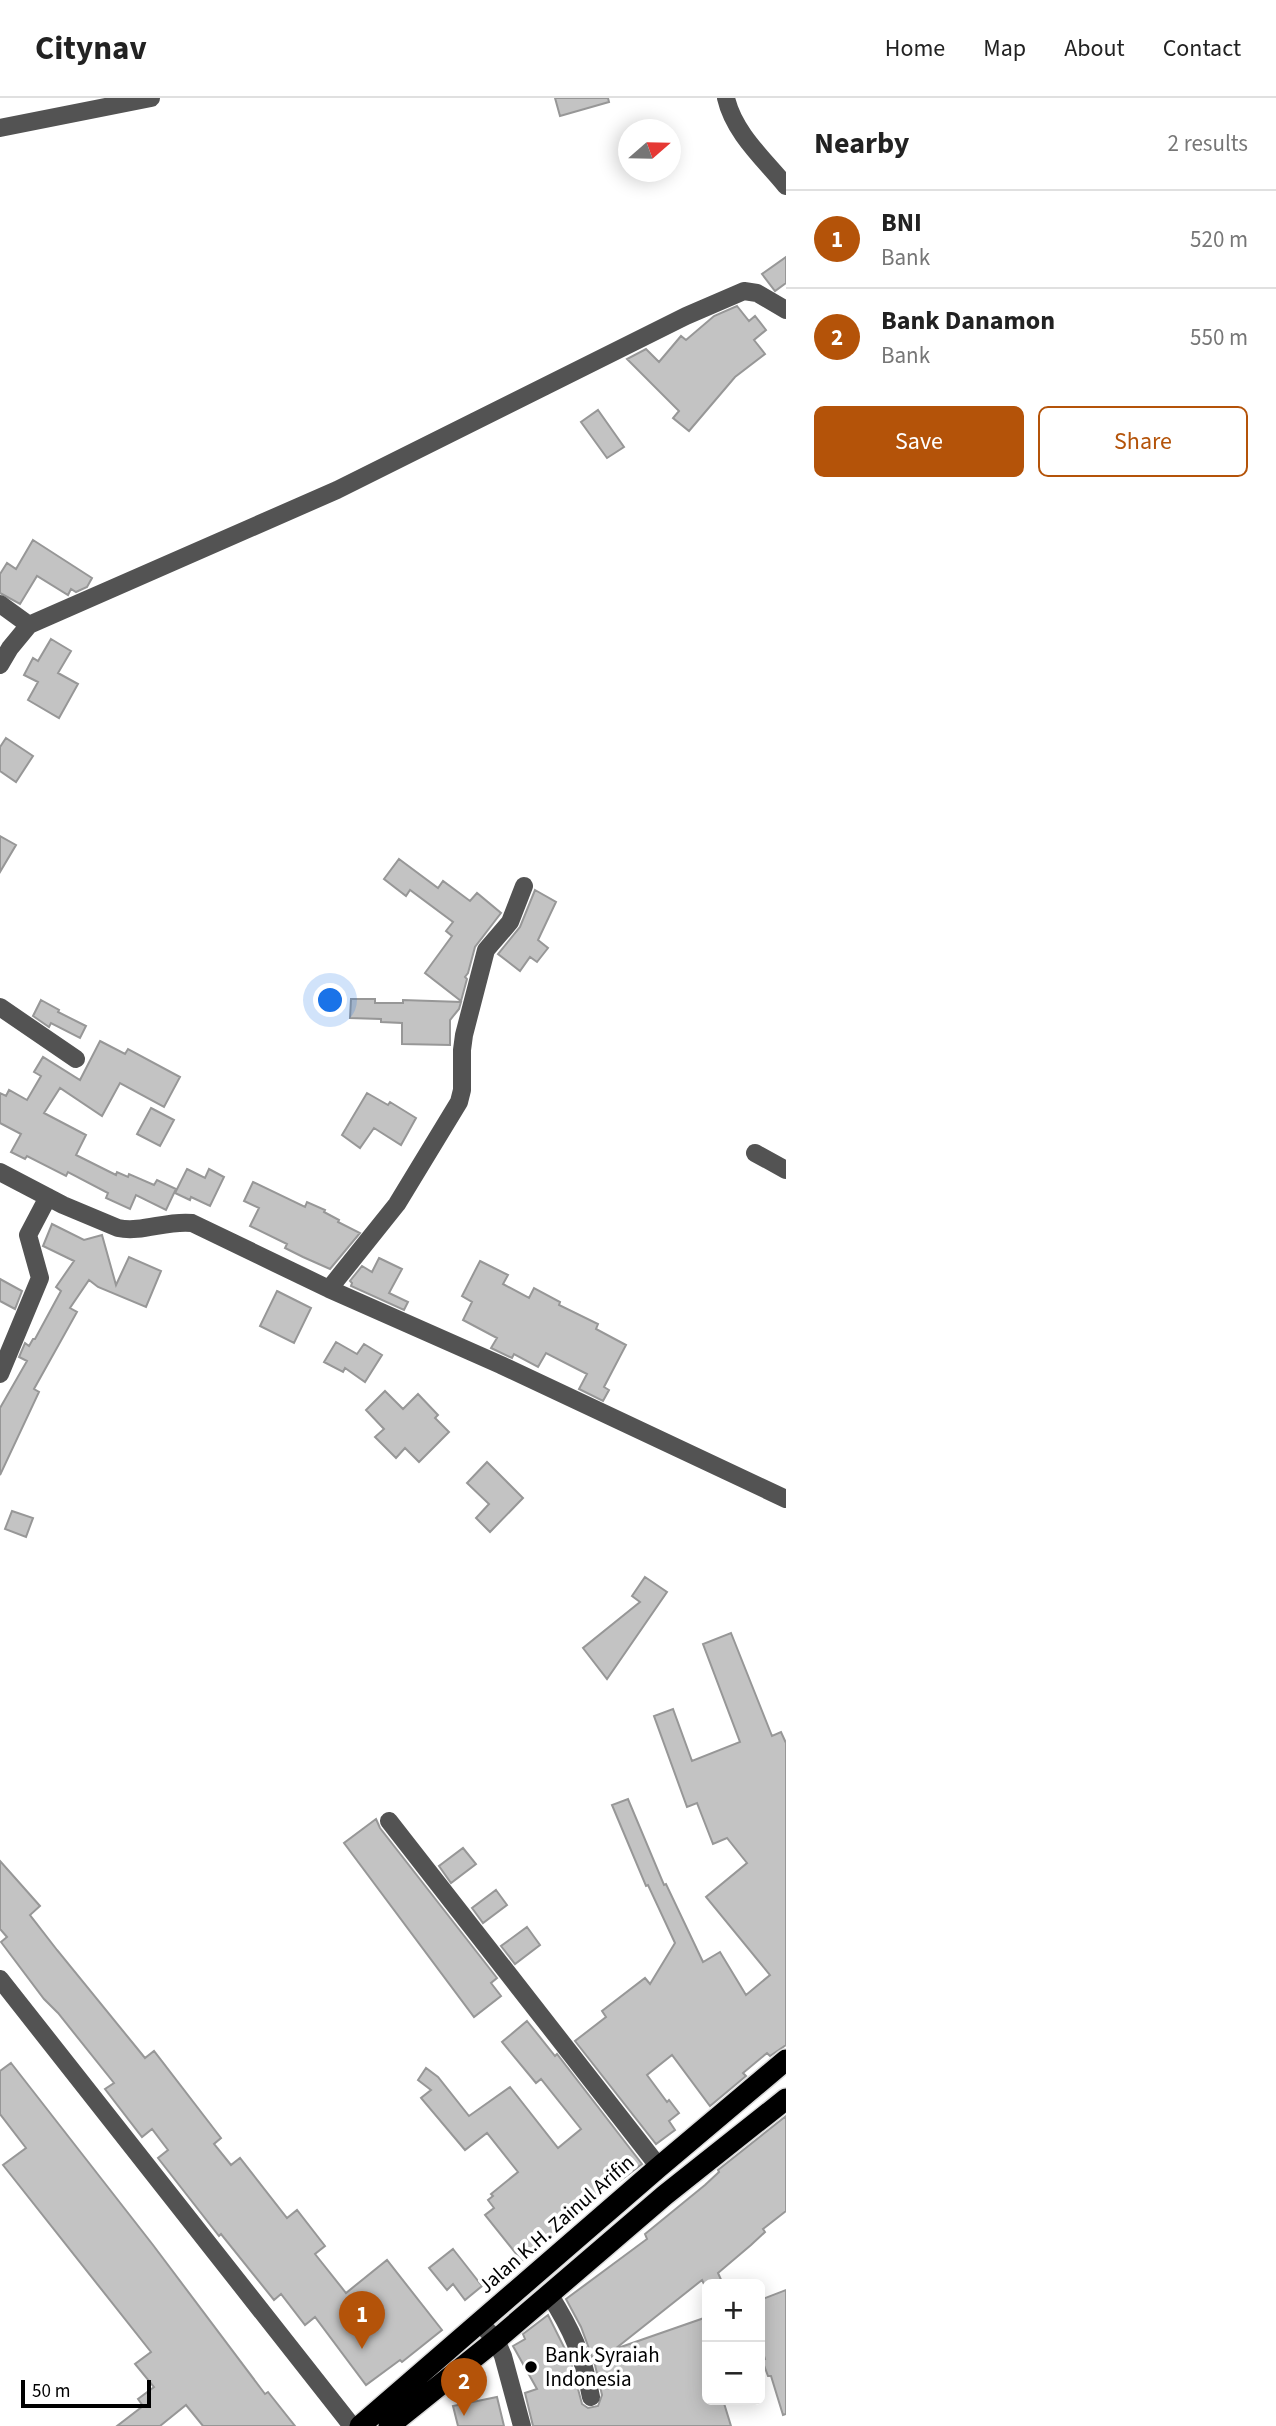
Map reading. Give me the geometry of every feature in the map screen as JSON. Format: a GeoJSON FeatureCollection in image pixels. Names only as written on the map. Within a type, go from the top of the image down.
{"type":"FeatureCollection","features":[{"type":"Feature","properties":{"kind":"highway","name":"Jalan K.H. Zainul Arifin"},"geometry":{"type":"LineString","coordinates":[[360,2426],[786,2060]]}},
{"type":"Feature","properties":{"kind":"highway"},"geometry":{"type":"LineString","coordinates":[[389,2426],[496,2340],[665,2195],[786,2099]]}},
{"type":"Feature","properties":{"kind":"street"},"geometry":{"type":"LineString","coordinates":[[0,128],[151,98]]}},
{"type":"Feature","properties":{"kind":"street"},"geometry":{"type":"LineString","coordinates":[[726,98],[740,130],[786,186]]}},
{"type":"Feature","properties":{"kind":"street"},"geometry":{"type":"LineString","coordinates":[[0,665],[29,625],[338,490],[686,316],[738,293],[757,293],[786,310]]}},
{"type":"Feature","properties":{"kind":"street"},"geometry":{"type":"LineString","coordinates":[[0,604],[29,625]]}},
{"type":"Feature","properties":{"kind":"street"},"geometry":{"type":"LineString","coordinates":[[329,1289],[397,1203],[459,1102],[464,1035],[486,950],[510,922],[524,886]]}},
{"type":"Feature","properties":{"kind":"street"},"geometry":{"type":"LineString","coordinates":[[0,1007],[76,1059]]}},
{"type":"Feature","properties":{"kind":"street"},"geometry":{"type":"LineString","coordinates":[[755,1153],[786,1170]]}},
{"type":"Feature","properties":{"kind":"street"},"geometry":{"type":"LineString","coordinates":[[0,1172],[48,1197],[126,1230],[176,1222],[192,1223],[329,1289],[501,1364],[786,1499]]}},
{"type":"Feature","properties":{"kind":"street"},"geometry":{"type":"LineString","coordinates":[[0,1374],[40,1278],[28,1235],[48,1197]]}},
{"type":"Feature","properties":{"kind":"street"},"geometry":{"type":"LineString","coordinates":[[389,1821],[659,2167]]}},
{"type":"Feature","properties":{"kind":"street"},"geometry":{"type":"LineString","coordinates":[[0,1979],[352,2426]]}},
{"type":"Feature","properties":{"kind":"street"},"geometry":{"type":"LineString","coordinates":[[549,2294],[567,2322],[585,2364],[591,2397]]}},
{"type":"Feature","properties":{"kind":"street"},"geometry":{"type":"LineString","coordinates":[[480,2323],[496,2340],[503,2356],[522,2426]]}},
{"type":"Feature","properties":{"kind":"building"},"geometry":{"type":"Polygon","coordinates":[[[555,98],[608,98],[609,102],[560,116],[555,98]]]}},
{"type":"Feature","properties":{"kind":"building"},"geometry":{"type":"Polygon","coordinates":[[[786,257],[786,283],[775,291],[762,274],[786,257]]]}},
{"type":"Feature","properties":{"kind":"building"},"geometry":{"type":"Polygon","coordinates":[[[737,306],[749,321],[755,316],[766,330],[754,340],[765,354],[735,377],[689,431],[673,418],[679,411],[627,359],[646,349],[659,362],[681,336],[686,340],[714,316],[737,306]]]}},
{"type":"Feature","properties":{"kind":"building"},"geometry":{"type":"Polygon","coordinates":[[[598,410],[624,447],[607,458],[581,422],[598,410]]]}},
{"type":"Feature","properties":{"kind":"building"},"geometry":{"type":"Polygon","coordinates":[[[33,540],[92,578],[87,587],[76,592],[71,589],[68,595],[37,576],[20,604],[0,593],[0,574],[7,563],[16,569],[33,540]]]}},
{"type":"Feature","properties":{"kind":"building"},"geometry":{"type":"Polygon","coordinates":[[[51,639],[71,651],[58,673],[78,684],[59,718],[28,700],[38,682],[24,675],[33,658],[38,661],[51,639]]]}},
{"type":"Feature","properties":{"kind":"building"},"geometry":{"type":"Polygon","coordinates":[[[6,738],[33,756],[16,782],[0,771],[0,747],[6,738]]]}},
{"type":"Feature","properties":{"kind":"building"},"geometry":{"type":"Polygon","coordinates":[[[0,836],[16,845],[0,872],[0,836]]]}},
{"type":"Feature","properties":{"kind":"building"},"geometry":{"type":"Polygon","coordinates":[[[399,859],[438,888],[443,881],[470,901],[477,893],[501,913],[475,947],[465,977],[467,979],[461,1001],[425,973],[452,936],[446,931],[453,922],[410,890],[406,896],[384,879],[399,859]]]}},
{"type":"Feature","properties":{"kind":"building"},"geometry":{"type":"Polygon","coordinates":[[[535,890],[556,902],[538,940],[548,948],[537,962],[530,957],[520,971],[498,954],[520,927],[535,890]]]}},
{"type":"Feature","properties":{"kind":"building"},"geometry":{"type":"Polygon","coordinates":[[[351,999],[375,999],[375,1003],[403,1003],[403,1000],[461,1002],[450,1020],[450,1045],[402,1044],[402,1023],[350,1018],[351,999]]]}},
{"type":"Feature","properties":{"kind":"building"},"geometry":{"type":"Polygon","coordinates":[[[41,1000],[86,1026],[80,1038],[51,1023],[49,1027],[33,1016],[41,1000]]]}},
{"type":"Feature","properties":{"kind":"building"},"geometry":{"type":"Polygon","coordinates":[[[100,1041],[125,1054],[128,1049],[180,1077],[164,1107],[120,1083],[102,1116],[60,1088],[44,1113],[86,1135],[76,1155],[116,1175],[117,1172],[128,1177],[129,1174],[154,1185],[157,1180],[176,1189],[166,1210],[136,1195],[130,1209],[106,1198],[108,1193],[68,1172],[66,1176],[27,1156],[25,1159],[11,1152],[21,1134],[0,1123],[0,1093],[6,1096],[9,1090],[27,1100],[41,1076],[34,1072],[43,1057],[80,1080],[100,1041]]]}},
{"type":"Feature","properties":{"kind":"building"},"geometry":{"type":"Polygon","coordinates":[[[367,1093],[388,1105],[390,1102],[416,1118],[401,1145],[374,1128],[360,1148],[342,1135],[367,1093]]]}},
{"type":"Feature","properties":{"kind":"building"},"geometry":{"type":"Polygon","coordinates":[[[151,1108],[174,1120],[160,1146],[137,1134],[151,1108]]]}},
{"type":"Feature","properties":{"kind":"building"},"geometry":{"type":"Polygon","coordinates":[[[187,1169],[205,1178],[209,1169],[224,1177],[210,1206],[175,1193],[187,1169]]]}},
{"type":"Feature","properties":{"kind":"building"},"geometry":{"type":"Polygon","coordinates":[[[253,1182],[305,1207],[307,1202],[325,1210],[324,1212],[339,1220],[338,1222],[360,1233],[330,1269],[303,1257],[285,1248],[287,1244],[250,1226],[259,1208],[244,1201],[253,1182]]]}},
{"type":"Feature","properties":{"kind":"building"},"geometry":{"type":"Polygon","coordinates":[[[52,1224],[84,1240],[102,1235],[116,1285],[129,1257],[161,1271],[146,1307],[98,1287],[89,1280],[70,1308],[77,1312],[34,1389],[39,1392],[0,1475],[0,1408],[27,1361],[19,1357],[25,1343],[29,1346],[35,1339],[61,1291],[56,1287],[74,1261],[43,1246],[52,1224]]]}},
{"type":"Feature","properties":{"kind":"building"},"geometry":{"type":"Polygon","coordinates":[[[379,1258],[402,1269],[389,1293],[408,1302],[404,1310],[351,1286],[350,1281],[362,1266],[372,1272],[379,1258]]]}},
{"type":"Feature","properties":{"kind":"building"},"geometry":{"type":"Polygon","coordinates":[[[480,1261],[508,1275],[503,1284],[529,1298],[534,1288],[560,1302],[559,1305],[598,1324],[596,1329],[626,1345],[604,1387],[609,1390],[603,1401],[579,1389],[587,1374],[546,1353],[538,1367],[514,1354],[512,1358],[491,1348],[497,1338],[463,1320],[472,1302],[462,1296],[480,1261]]]}},
{"type":"Feature","properties":{"kind":"building"},"geometry":{"type":"Polygon","coordinates":[[[0,1279],[22,1291],[15,1309],[0,1301],[0,1279]]]}},
{"type":"Feature","properties":{"kind":"building"},"geometry":{"type":"Polygon","coordinates":[[[277,1291],[311,1308],[294,1343],[260,1326],[277,1291]]]}},
{"type":"Feature","properties":{"kind":"building"},"geometry":{"type":"Polygon","coordinates":[[[336,1342],[357,1354],[364,1344],[382,1355],[365,1382],[345,1368],[343,1372],[324,1362],[336,1342]]]}},
{"type":"Feature","properties":{"kind":"building"},"geometry":{"type":"Polygon","coordinates":[[[385,1391],[403,1409],[418,1394],[438,1415],[435,1418],[449,1432],[419,1462],[405,1448],[396,1458],[375,1437],[384,1429],[366,1410],[385,1391]]]}},
{"type":"Feature","properties":{"kind":"building"},"geometry":{"type":"Polygon","coordinates":[[[487,1462],[523,1498],[490,1532],[476,1518],[489,1504],[467,1483],[487,1462]]]}},
{"type":"Feature","properties":{"kind":"building"},"geometry":{"type":"Polygon","coordinates":[[[12,1511],[33,1518],[26,1537],[5,1529],[12,1511]]]}},
{"type":"Feature","properties":{"kind":"building"},"geometry":{"type":"Polygon","coordinates":[[[645,1577],[667,1592],[607,1679],[583,1648],[640,1602],[632,1596],[645,1577]]]}},
{"type":"Feature","properties":{"kind":"building"},"geometry":{"type":"Polygon","coordinates":[[[731,1633],[772,1736],[781,1732],[786,1743],[786,2045],[770,2056],[767,2053],[743,2073],[746,2076],[710,2106],[672,2055],[647,2075],[679,2113],[669,2121],[675,2130],[656,2144],[575,2041],[606,2017],[602,2011],[645,1978],[650,1984],[675,1943],[648,1885],[646,1886],[612,1805],[628,1799],[664,1885],[666,1884],[703,1962],[720,1952],[746,1995],[770,1975],[706,1897],[747,1863],[727,1838],[713,1844],[697,1803],[687,1807],[654,1716],[673,1709],[692,1761],[740,1742],[703,1644],[731,1633]]]}},
{"type":"Feature","properties":{"kind":"building"},"geometry":{"type":"Polygon","coordinates":[[[376,1819],[380,1828],[497,1978],[491,1983],[501,1996],[474,2017],[344,1843],[376,1819]]]}},
{"type":"Feature","properties":{"kind":"building"},"geometry":{"type":"Polygon","coordinates":[[[463,1848],[476,1864],[451,1883],[439,1866],[463,1848]]]}},
{"type":"Feature","properties":{"kind":"building"},"geometry":{"type":"Polygon","coordinates":[[[0,1861],[40,1906],[30,1915],[145,2058],[154,2051],[221,2138],[214,2144],[231,2165],[240,2158],[287,2218],[297,2210],[325,2246],[315,2254],[346,2293],[387,2260],[442,2330],[402,2362],[400,2360],[366,2385],[315,2317],[305,2325],[281,2294],[274,2300],[221,2234],[219,2236],[158,2158],[168,2150],[152,2129],[142,2137],[105,2089],[114,2083],[1,1942],[7,1937],[0,1929],[0,1861]]]}},
{"type":"Feature","properties":{"kind":"building"},"geometry":{"type":"Polygon","coordinates":[[[496,1890],[507,1905],[483,1923],[472,1908],[496,1890]]]}},
{"type":"Feature","properties":{"kind":"building"},"geometry":{"type":"Polygon","coordinates":[[[527,1927],[540,1945],[515,1964],[501,1946],[527,1927]]]}},
{"type":"Feature","properties":{"kind":"building"},"geometry":{"type":"Polygon","coordinates":[[[527,2021],[555,2056],[557,2054],[642,2164],[617,2183],[615,2181],[576,2212],[578,2215],[522,2261],[485,2215],[494,2208],[488,2200],[493,2196],[491,2194],[518,2172],[487,2133],[465,2150],[421,2098],[431,2090],[418,2080],[426,2068],[438,2077],[469,2116],[510,2087],[558,2148],[581,2129],[541,2079],[536,2083],[502,2042],[527,2021]]]}},
{"type":"Feature","properties":{"kind":"building"},"geometry":{"type":"Polygon","coordinates":[[[11,2063],[265,2394],[268,2392],[295,2426],[203,2426],[186,2405],[160,2426],[117,2426],[143,2406],[138,2399],[154,2387],[135,2364],[151,2352],[3,2165],[26,2148],[0,2114],[0,2071],[11,2063]]]}},
{"type":"Feature","properties":{"kind":"building"},"geometry":{"type":"Polygon","coordinates":[[[786,2116],[786,2211],[763,2229],[765,2232],[718,2273],[721,2279],[702,2279],[615,2349],[702,2319],[702,2405],[725,2405],[731,2426],[533,2426],[525,2393],[537,2389],[513,2346],[525,2339],[523,2334],[548,2315],[570,2359],[582,2404],[588,2408],[598,2406],[602,2395],[595,2365],[581,2327],[566,2299],[647,2239],[645,2234],[705,2185],[718,2170],[786,2116]]]}},
{"type":"Feature","properties":{"kind":"building"},"geometry":{"type":"Polygon","coordinates":[[[453,2249],[482,2286],[465,2300],[453,2284],[447,2290],[429,2268],[453,2249]]]}},
{"type":"Feature","properties":{"kind":"building"},"geometry":{"type":"Polygon","coordinates":[[[786,2290],[786,2414],[783,2415],[771,2376],[768,2376],[765,2368],[765,2298],[786,2290]]]}},
{"type":"Feature","properties":{"kind":"building"},"geometry":{"type":"Polygon","coordinates":[[[497,2397],[504,2426],[458,2426],[453,2406],[497,2397]]]}},
{"type":"Feature","properties":{"kind":"place","name":"BNI"},"geometry":{"type":"Point","coordinates":[362,2349]}},
{"type":"Feature","properties":{"kind":"place","name":"Bank Syraiah Indonesia"},"geometry":{"type":"Point","coordinates":[531,2367]}},
{"type":"Feature","properties":{"kind":"place","name":"Bank Danamon"},"geometry":{"type":"Point","coordinates":[464,2416]}}]}
